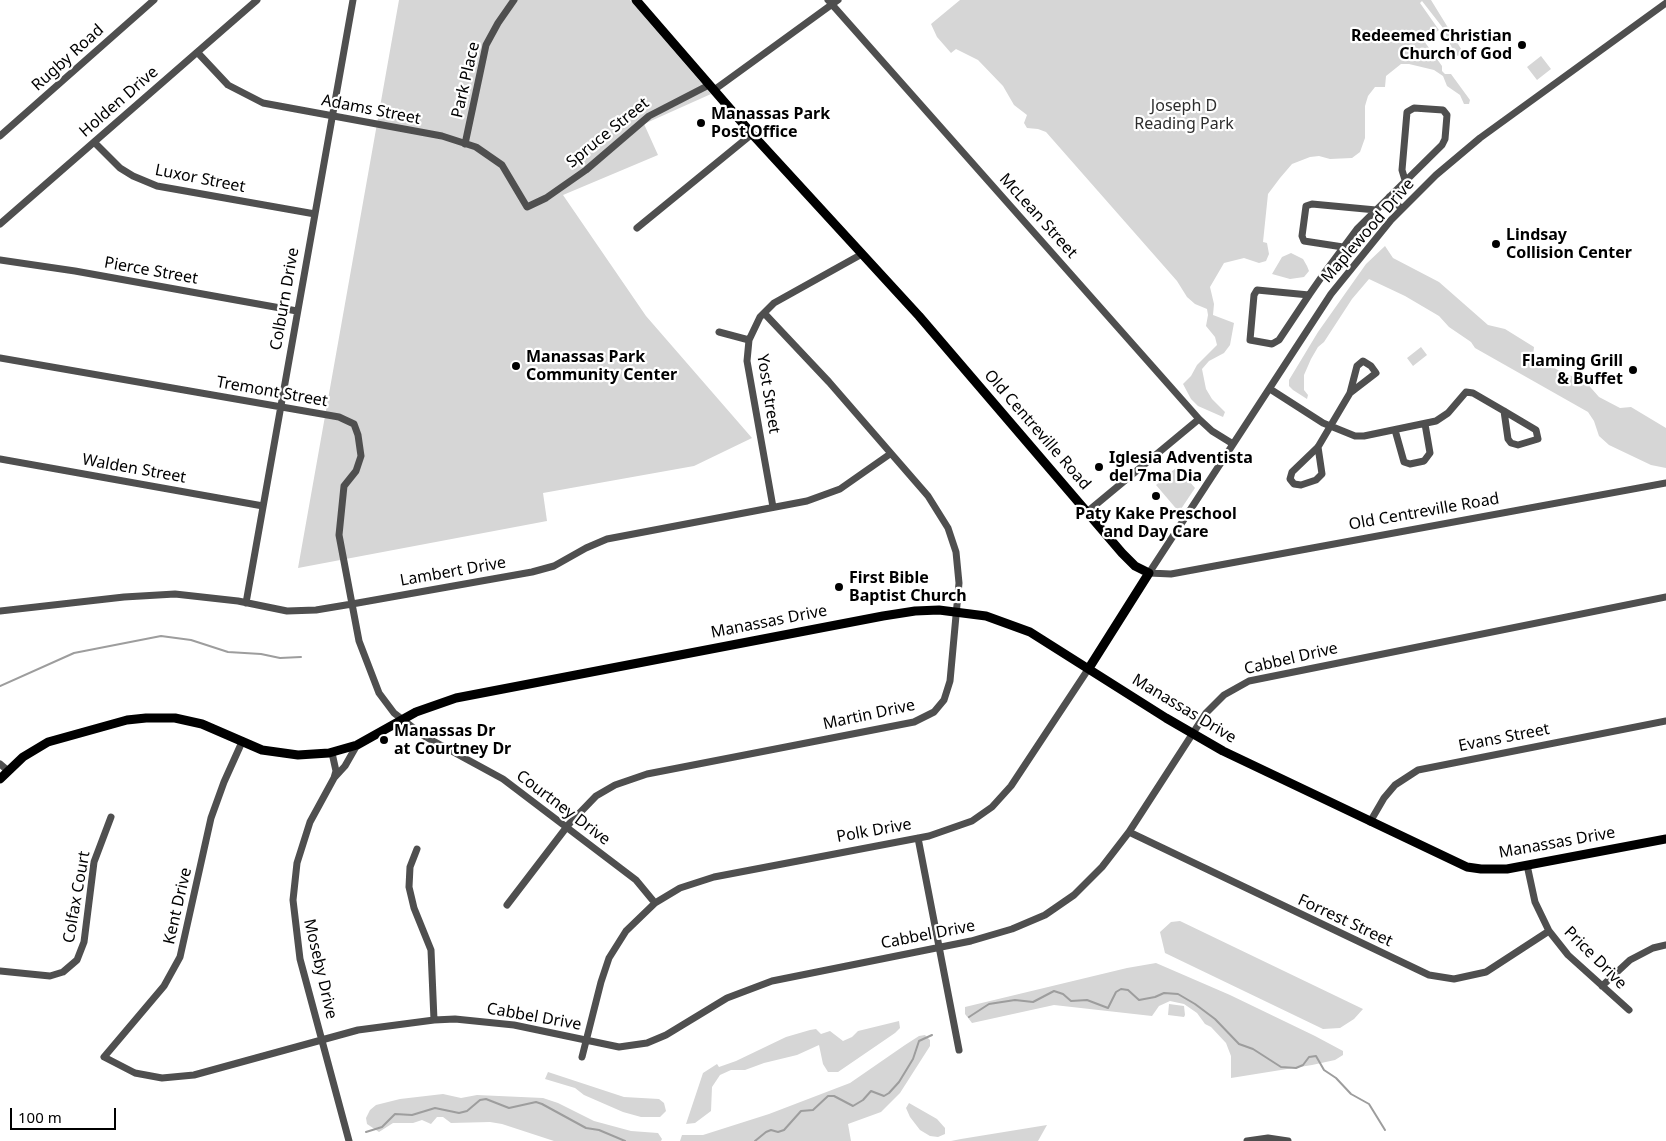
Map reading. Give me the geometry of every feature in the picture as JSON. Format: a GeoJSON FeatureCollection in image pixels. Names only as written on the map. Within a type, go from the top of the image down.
{"type":"FeatureCollection","features":[{"type":"Feature","properties":{"kind":"main road","name":"Old Centreville Road"},"geometry":{"type":"LineString","coordinates":[[636,0],[752,134],[919,316],[1129,560],[1149,573]]}},
{"type":"Feature","properties":{"kind":"main road","name":"Polk Drive"},"geometry":{"type":"LineString","coordinates":[[1089,668],[1149,573]]}},
{"type":"Feature","properties":{"kind":"main road","name":"Manassas Drive"},"geometry":{"type":"LineString","coordinates":[[0,779],[4,767],[48,742],[120,722],[165,717],[193,722],[242,742],[279,754],[310,755],[332,752],[357,745],[437,704],[890,614],[921,610],[986,616],[1021,628],[1048,641],[1191,734],[1370,822],[1467,866],[1492,870],[1666,839]]}},
{"type":"Feature","properties":{"kind":"street","name":"Rugby Road"},"geometry":{"type":"LineString","coordinates":[[0,136],[154,0]]}},
{"type":"Feature","properties":{"kind":"street","name":"Holden Drive"},"geometry":{"type":"LineString","coordinates":[[0,224],[198,53],[256,0]]}},
{"type":"Feature","properties":{"kind":"street","name":"Colburn Drive"},"geometry":{"type":"LineString","coordinates":[[246,603],[353,0]]}},
{"type":"Feature","properties":{"kind":"street","name":"Park Place"},"geometry":{"type":"LineString","coordinates":[[466,144],[486,45],[514,0]]}},
{"type":"Feature","properties":{"kind":"street","name":"Spruce Street"},"geometry":{"type":"LineString","coordinates":[[527,207],[546,198],[586,170],[649,116],[712,88],[833,2]]}},
{"type":"Feature","properties":{"kind":"street","name":"McLean Street"},"geometry":{"type":"LineString","coordinates":[[833,2],[1199,419],[1212,431],[1233,444]]}},
{"type":"Feature","properties":{"kind":"street","name":"Maplewood Drive"},"geometry":{"type":"LineString","coordinates":[[1149,573],[1347,273],[1401,208],[1448,164],[1480,138],[1666,3]]}},
{"type":"Feature","properties":{"kind":"street","name":"Adams Street"},"geometry":{"type":"LineString","coordinates":[[198,53],[228,85],[253,98],[277,107],[442,136],[486,152],[502,165],[527,207]]}},
{"type":"Feature","properties":{"kind":"street"},"geometry":{"type":"LineString","coordinates":[[1309,295],[1257,290],[1254,295],[1250,340],[1275,343],[1309,295],[1343,247],[1376,210],[1444,142],[1447,115],[1443,110],[1414,108],[1408,112],[1402,170],[1405,180]]}},
{"type":"Feature","properties":{"kind":"street"},"geometry":{"type":"LineString","coordinates":[[637,228],[752,134]]}},
{"type":"Feature","properties":{"kind":"street","name":"Luxor Street"},"geometry":{"type":"LineString","coordinates":[[94,142],[120,168],[133,176],[157,186],[314,214]]}},
{"type":"Feature","properties":{"kind":"street"},"geometry":{"type":"LineString","coordinates":[[1389,197],[1401,208]]}},
{"type":"Feature","properties":{"kind":"street"},"geometry":{"type":"LineString","coordinates":[[1343,247],[1304,241],[1302,236],[1306,206],[1312,204],[1376,210]]}},
{"type":"Feature","properties":{"kind":"street","name":"Yost Street"},"geometry":{"type":"LineString","coordinates":[[773,508],[747,361],[749,340],[764,313],[784,296],[862,254]]}},
{"type":"Feature","properties":{"kind":"street","name":"Pierce Street"},"geometry":{"type":"LineString","coordinates":[[0,260],[75,271],[297,311]]}},
{"type":"Feature","properties":{"kind":"street","name":"Martin Drive"},"geometry":{"type":"LineString","coordinates":[[507,905],[566,827],[596,796],[615,785],[639,776],[914,722],[926,717],[940,705],[948,687],[957,612],[958,568],[948,528],[933,503],[829,382],[764,313]]}},
{"type":"Feature","properties":{"kind":"street"},"geometry":{"type":"LineString","coordinates":[[719,332],[749,340]]}},
{"type":"Feature","properties":{"kind":"street","name":"Tremont Street"},"geometry":{"type":"LineString","coordinates":[[0,358],[347,419],[356,427],[361,456],[356,471],[344,486],[339,536],[352,604]]}},
{"type":"Feature","properties":{"kind":"street"},"geometry":{"type":"LineString","coordinates":[[1318,447],[1322,474],[1316,480],[1301,486],[1294,484],[1290,479],[1292,472],[1318,447],[1350,393],[1359,363],[1367,363],[1376,373],[1350,393]]}},
{"type":"Feature","properties":{"kind":"street"},"geometry":{"type":"LineString","coordinates":[[1270,389],[1330,427],[1355,436],[1396,430],[1436,421],[1448,414],[1466,392],[1473,393],[1504,411],[1536,430],[1538,439],[1518,445],[1511,443],[1504,411]]}},
{"type":"Feature","properties":{"kind":"street"},"geometry":{"type":"LineString","coordinates":[[1087,512],[1199,419]]}},
{"type":"Feature","properties":{"kind":"street"},"geometry":{"type":"LineString","coordinates":[[1396,430],[1404,462],[1410,464],[1424,461],[1430,453],[1425,424]]}},
{"type":"Feature","properties":{"kind":"street","name":"Lambert Drive"},"geometry":{"type":"LineString","coordinates":[[0,611],[154,594],[191,595],[300,612],[352,604],[532,572],[554,566],[586,548],[607,539],[807,501],[840,489],[890,454]]}},
{"type":"Feature","properties":{"kind":"street","name":"Walden Street"},"geometry":{"type":"LineString","coordinates":[[0,459],[263,506]]}},
{"type":"Feature","properties":{"kind":"street","name":"Old Centreville Road"},"geometry":{"type":"LineString","coordinates":[[1149,573],[1171,574],[1666,483]]}},
{"type":"Feature","properties":{"kind":"street","name":"Cabbel Drive"},"geometry":{"type":"LineString","coordinates":[[104,1057],[135,1073],[154,1078],[178,1078],[358,1030],[455,1019],[514,1025],[619,1047],[647,1043],[666,1035],[727,998],[772,981],[987,937],[1045,915],[1074,895],[1091,879],[1129,832],[1206,713],[1224,695],[1237,686],[1261,677],[1666,597]]}},
{"type":"Feature","properties":{"kind":"street","name":"Courtney Drive"},"geometry":{"type":"LineString","coordinates":[[352,604],[359,641],[372,679],[389,707],[403,720],[430,739],[502,778],[636,880],[655,903]]}},
{"type":"Feature","properties":{"kind":"street","name":"Polk Drive"},"geometry":{"type":"LineString","coordinates":[[582,1057],[602,978],[613,952],[633,923],[655,903],[680,888],[714,877],[918,838],[965,825],[996,803],[1018,778],[1089,668]]}},
{"type":"Feature","properties":{"kind":"street","name":"Evans Street"},"geometry":{"type":"LineString","coordinates":[[1370,822],[1388,792],[1402,779],[1418,770],[1666,721]]}},
{"type":"Feature","properties":{"kind":"street","name":"Kent Drive"},"geometry":{"type":"LineString","coordinates":[[104,1057],[164,986],[180,957],[211,818],[224,782],[242,742]]}},
{"type":"Feature","properties":{"kind":"street","name":"Moseby Drive"},"geometry":{"type":"LineString","coordinates":[[349,1141],[300,958],[293,900],[297,863],[310,822],[334,778],[345,766],[357,745]]}},
{"type":"Feature","properties":{"kind":"street"},"geometry":{"type":"LineString","coordinates":[[332,752],[336,771],[334,778]]}},
{"type":"Feature","properties":{"kind":"street","name":"Colfax Court"},"geometry":{"type":"LineString","coordinates":[[0,971],[50,976],[63,972],[77,960],[84,942],[94,862],[111,817]]}},
{"type":"Feature","properties":{"kind":"street","name":"Forrest Street"},"geometry":{"type":"LineString","coordinates":[[1129,832],[1429,976],[1454,979],[1486,972],[1550,932]]}},
{"type":"Feature","properties":{"kind":"street"},"geometry":{"type":"LineString","coordinates":[[918,838],[959,1050]]}},
{"type":"Feature","properties":{"kind":"street"},"geometry":{"type":"LineString","coordinates":[[418,849],[410,867],[409,887],[414,908],[431,950],[434,1020]]}},
{"type":"Feature","properties":{"kind":"street","name":"Price Drive"},"geometry":{"type":"LineString","coordinates":[[1526,865],[1535,902],[1550,932],[1568,955],[1629,1010]]}},
{"type":"Feature","properties":{"kind":"street"},"geometry":{"type":"LineString","coordinates":[[1602,986],[1630,960],[1653,948],[1666,945]]}},
{"type":"Feature","properties":{"kind":"street"},"geometry":{"type":"LineString","coordinates":[[1247,1141],[1268,1138],[1288,1141]]}},
{"type":"Feature","properties":{"kind":"green space"},"geometry":{"type":"Polygon","coordinates":[[[399,0],[630,0],[711,94],[644,124],[658,155],[563,195],[646,316],[752,438],[694,466],[543,493],[547,521],[298,568],[399,0]]]}},
{"type":"Feature","properties":{"kind":"green space","name":"Joseph D Reading Park"},"geometry":{"type":"Polygon","coordinates":[[[960,0],[1431,0],[1463,52],[1458,56],[1454,53],[1443,28],[1422,1],[1420,3],[1439,30],[1424,41],[1442,66],[1442,71],[1445,74],[1451,74],[1470,100],[1469,104],[1464,104],[1460,95],[1447,86],[1443,76],[1434,70],[1401,64],[1386,76],[1385,87],[1375,87],[1368,96],[1365,106],[1365,138],[1360,152],[1352,158],[1330,159],[1319,156],[1310,157],[1292,164],[1280,178],[1268,194],[1263,242],[1267,243],[1269,254],[1266,261],[1259,263],[1244,258],[1224,263],[1210,287],[1214,304],[1213,315],[1234,323],[1230,345],[1224,353],[1209,361],[1202,369],[1206,389],[1212,399],[1225,412],[1223,417],[1198,406],[1191,399],[1183,384],[1191,376],[1197,365],[1217,345],[1215,337],[1206,326],[1207,309],[1195,304],[1187,297],[1177,281],[1046,132],[1027,128],[1024,123],[1027,115],[1014,105],[1003,86],[978,60],[956,49],[951,53],[937,37],[931,24],[960,0]]]}},
{"type":"Feature","properties":{"kind":"green space"},"geometry":{"type":"Polygon","coordinates":[[[1541,56],[1551,69],[1537,80],[1527,67],[1541,56]]]}},
{"type":"Feature","properties":{"kind":"green space"},"geometry":{"type":"Polygon","coordinates":[[[1385,246],[1393,258],[1439,282],[1488,325],[1505,329],[1534,347],[1533,356],[1565,374],[1584,380],[1599,397],[1620,408],[1631,407],[1666,428],[1666,468],[1651,465],[1609,445],[1599,436],[1594,421],[1588,412],[1475,348],[1471,342],[1449,327],[1439,316],[1405,296],[1369,279],[1352,299],[1311,359],[1304,375],[1304,390],[1308,395],[1307,399],[1293,390],[1289,386],[1289,380],[1318,332],[1366,264],[1385,246]]]}},
{"type":"Feature","properties":{"kind":"green space"},"geometry":{"type":"Polygon","coordinates":[[[1291,253],[1303,259],[1307,266],[1309,271],[1304,277],[1290,279],[1272,274],[1282,257],[1291,253]]]}},
{"type":"Feature","properties":{"kind":"green space"},"geometry":{"type":"Polygon","coordinates":[[[1421,347],[1427,355],[1413,366],[1407,358],[1421,347]]]}},
{"type":"Feature","properties":{"kind":"green space"},"geometry":{"type":"Polygon","coordinates":[[[1177,467],[1195,488],[1179,512],[1156,485],[1177,467]]]}},
{"type":"Feature","properties":{"kind":"green space"},"geometry":{"type":"Polygon","coordinates":[[[1180,921],[1363,1009],[1354,1019],[1340,1028],[1323,1029],[1165,953],[1160,932],[1171,922],[1180,921]]]}},
{"type":"Feature","properties":{"kind":"green space"},"geometry":{"type":"Polygon","coordinates":[[[1156,963],[1230,995],[1315,1036],[1343,1051],[1343,1055],[1335,1060],[1312,1065],[1231,1078],[1231,1056],[1226,1043],[1211,1027],[1205,1024],[1197,1013],[1184,1004],[1170,1001],[1159,1006],[1152,1016],[1054,1005],[972,1023],[965,1014],[965,1007],[1127,968],[1156,963]]]}},
{"type":"Feature","properties":{"kind":"green space"},"geometry":{"type":"Polygon","coordinates":[[[1169,1004],[1184,1006],[1184,1017],[1168,1015],[1169,1004]]]}},
{"type":"Feature","properties":{"kind":"green space"},"geometry":{"type":"Polygon","coordinates":[[[899,1021],[900,1028],[895,1033],[838,1072],[828,1072],[823,1064],[819,1045],[797,1055],[745,1070],[731,1070],[720,1075],[712,1087],[711,1111],[695,1123],[686,1124],[703,1073],[717,1064],[719,1067],[736,1061],[786,1037],[810,1030],[816,1029],[821,1034],[830,1031],[843,1041],[852,1037],[858,1031],[899,1021]]]}},
{"type":"Feature","properties":{"kind":"green space"},"geometry":{"type":"Polygon","coordinates":[[[925,1035],[930,1040],[930,1046],[900,1093],[881,1112],[848,1124],[851,1141],[680,1141],[682,1135],[703,1135],[769,1114],[850,1083],[919,1036],[925,1035]]]}},
{"type":"Feature","properties":{"kind":"green space"},"geometry":{"type":"Polygon","coordinates":[[[548,1072],[624,1097],[659,1099],[664,1103],[666,1111],[660,1117],[641,1117],[623,1112],[584,1095],[575,1088],[545,1079],[548,1072]]]}},
{"type":"Feature","properties":{"kind":"green space"},"geometry":{"type":"Polygon","coordinates":[[[443,1094],[461,1098],[477,1095],[543,1098],[558,1103],[594,1121],[631,1131],[658,1133],[662,1139],[661,1141],[554,1141],[502,1124],[490,1122],[451,1123],[443,1117],[437,1117],[431,1124],[422,1120],[413,1123],[393,1123],[379,1132],[367,1124],[366,1118],[370,1110],[376,1105],[400,1099],[443,1094]]]}},
{"type":"Feature","properties":{"kind":"green space"},"geometry":{"type":"Polygon","coordinates":[[[909,1103],[937,1119],[945,1128],[945,1134],[938,1137],[930,1136],[920,1130],[906,1108],[909,1103]]]}},
{"type":"Feature","properties":{"kind":"green space"},"geometry":{"type":"Polygon","coordinates":[[[1047,1125],[1038,1141],[951,1141],[961,1139],[1047,1125]]]}},
{"type":"Feature","properties":{"kind":"waterway"},"geometry":{"type":"LineString","coordinates":[[0,686],[74,653],[161,636],[191,640],[228,652],[261,654],[280,658],[301,657]]}},
{"type":"Feature","properties":{"kind":"waterway"},"geometry":{"type":"LineString","coordinates":[[969,1017],[989,1004],[1015,1000],[1033,1002],[1054,991],[1063,994],[1071,1001],[1087,1000],[1108,1008],[1116,992],[1121,989],[1128,990],[1139,1000],[1164,993],[1178,994],[1215,1019],[1239,1044],[1253,1049],[1281,1067],[1296,1068],[1303,1065],[1309,1057],[1316,1056],[1324,1070],[1336,1078],[1351,1094],[1369,1104],[1385,1130]]}},
{"type":"Feature","properties":{"kind":"waterway"},"geometry":{"type":"LineString","coordinates":[[755,1141],[771,1130],[778,1132],[784,1130],[801,1111],[813,1110],[828,1096],[834,1096],[853,1106],[863,1100],[871,1091],[884,1096],[899,1082],[913,1059],[919,1041],[932,1035]]}},
{"type":"Feature","properties":{"kind":"waterway"},"geometry":{"type":"LineString","coordinates":[[366,1132],[382,1127],[395,1114],[412,1115],[435,1108],[459,1113],[467,1111],[480,1100],[486,1099],[509,1108],[536,1102],[586,1128],[599,1130],[625,1141]]}},
{"type":"Feature","properties":{"kind":"place","name":"Redeemed Christian Church of God"},"geometry":{"type":"Point","coordinates":[1522,45]}},
{"type":"Feature","properties":{"kind":"place","name":"Manassas Park Post Office"},"geometry":{"type":"Point","coordinates":[701,123]}},
{"type":"Feature","properties":{"kind":"place","name":"Lindsay Collision Center"},"geometry":{"type":"Point","coordinates":[1496,244]}},
{"type":"Feature","properties":{"kind":"place","name":"Manassas Park Community Center"},"geometry":{"type":"Point","coordinates":[516,366]}},
{"type":"Feature","properties":{"kind":"place","name":"Flaming Grill & Buffet"},"geometry":{"type":"Point","coordinates":[1633,370]}},
{"type":"Feature","properties":{"kind":"place","name":"Iglesia Adventista del 7ma Dia"},"geometry":{"type":"Point","coordinates":[1099,467]}},
{"type":"Feature","properties":{"kind":"place","name":"Paty Kake Preschool and Day Care"},"geometry":{"type":"Point","coordinates":[1156,496]}},
{"type":"Feature","properties":{"kind":"place","name":"First Bible Baptist Church"},"geometry":{"type":"Point","coordinates":[839,587]}},
{"type":"Feature","properties":{"kind":"place","name":"Manassas Dr at Courtney Dr"},"geometry":{"type":"Point","coordinates":[384,740]}}]}
